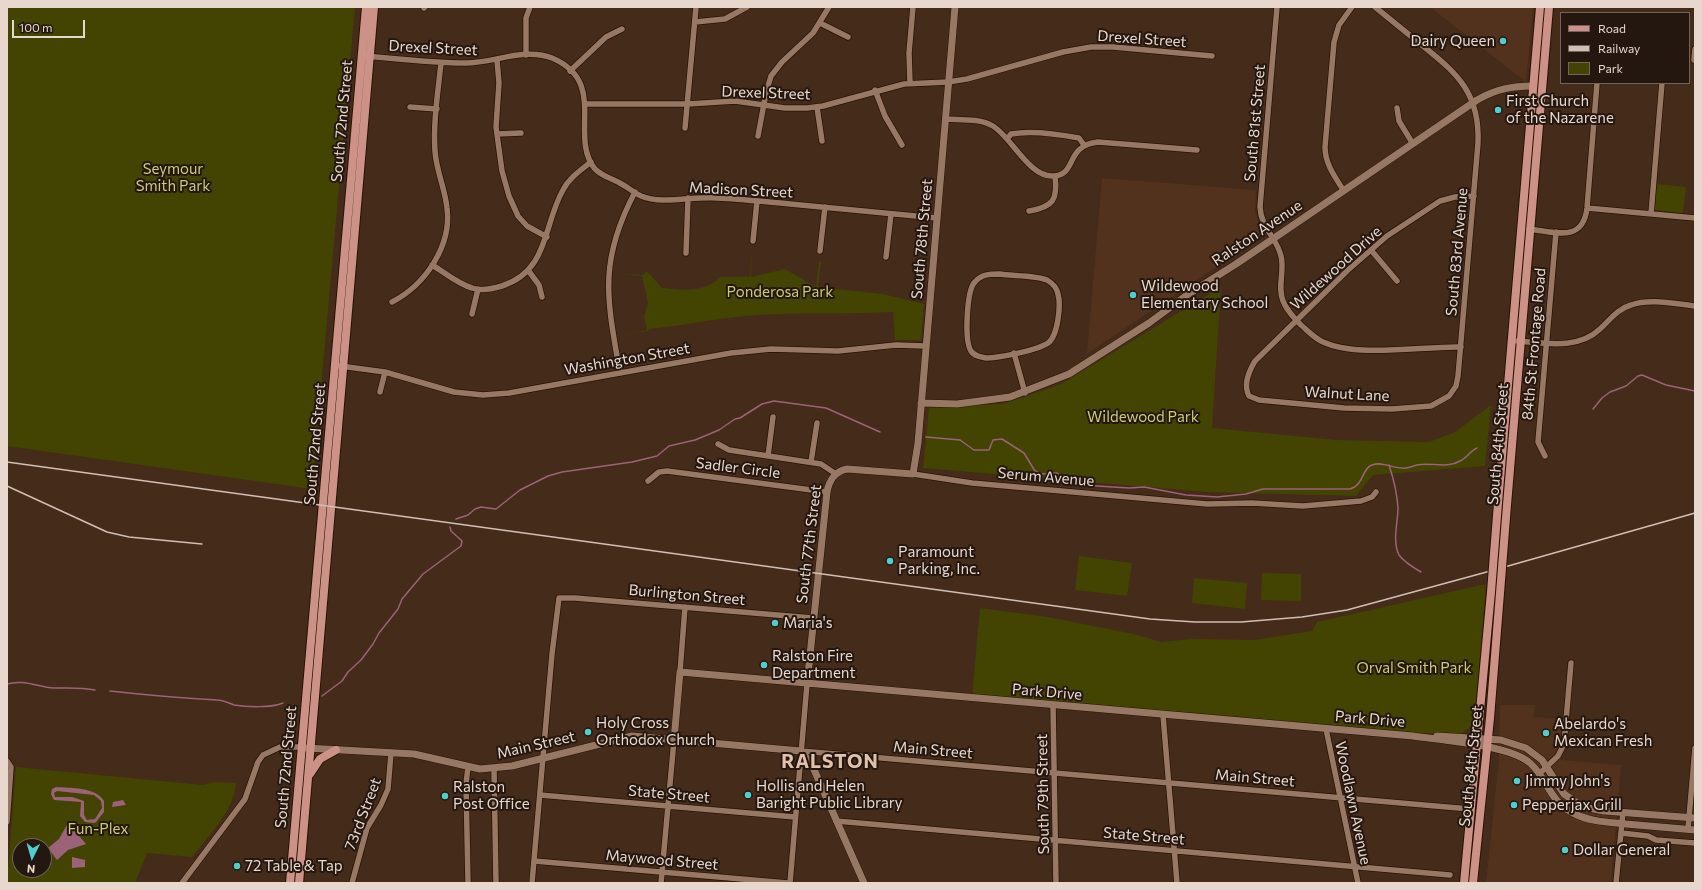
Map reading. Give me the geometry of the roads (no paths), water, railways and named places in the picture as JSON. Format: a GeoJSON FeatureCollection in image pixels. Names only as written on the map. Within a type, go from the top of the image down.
{"type":"FeatureCollection","features":[{"type":"Feature","properties":{"kind":"main road","name":"South 72nd Street"},"geometry":{"type":"LineString","coordinates":[[366,7],[366,56]]}},
{"type":"Feature","properties":{"kind":"main road","name":"South 72nd Street"},"geometry":{"type":"LineString","coordinates":[[299,883],[366,56],[374,7]]}},
{"type":"Feature","properties":{"kind":"main road","name":"South 84th Street"},"geometry":{"type":"LineString","coordinates":[[1464,883],[1470,809],[1478,742],[1540,7]]}},
{"type":"Feature","properties":{"kind":"main road","name":"South 84th Street"},"geometry":{"type":"LineString","coordinates":[[1473,883],[1488,743],[1529,229],[1549,7]]}},
{"type":"Feature","properties":{"kind":"main road"},"geometry":{"type":"LineString","coordinates":[[1533,86],[1537,94],[1535,129],[1537,140]]}},
{"type":"Feature","properties":{"kind":"main road","name":"South 72nd Street"},"geometry":{"type":"LineString","coordinates":[[290,883],[340,366]]}},
{"type":"Feature","properties":{"kind":"main road"},"geometry":{"type":"LineString","coordinates":[[308,777],[320,759],[336,750]]}},
{"type":"Feature","properties":{"kind":"street"},"geometry":{"type":"LineString","coordinates":[[685,128],[696,7]]}},
{"type":"Feature","properties":{"kind":"street"},"geometry":{"type":"LineString","coordinates":[[695,22],[725,19],[747,7]]}},
{"type":"Feature","properties":{"kind":"street"},"geometry":{"type":"LineString","coordinates":[[758,136],[769,83],[775,70],[807,39],[820,23],[829,7]]}},
{"type":"Feature","properties":{"kind":"street"},"geometry":{"type":"LineString","coordinates":[[910,83],[909,54],[913,7]]}},
{"type":"Feature","properties":{"kind":"street","name":"South 78th Street"},"geometry":{"type":"LineString","coordinates":[[913,474],[921,403],[955,7]]}},
{"type":"Feature","properties":{"kind":"street","name":"South 81st Street"},"geometry":{"type":"LineString","coordinates":[[1277,7],[1260,207],[1264,225],[1279,251],[1282,263],[1280,285],[1282,297],[1287,309],[1296,320],[1319,340],[1345,348],[1388,350],[1461,347]]}},
{"type":"Feature","properties":{"kind":"street"},"geometry":{"type":"LineString","coordinates":[[1344,191],[1330,169],[1326,157],[1325,147],[1334,42],[1339,25],[1352,7]]}},
{"type":"Feature","properties":{"kind":"street","name":"South 83rd Avenue"},"geometry":{"type":"LineString","coordinates":[[1375,7],[1452,69],[1466,89],[1473,103],[1478,136],[1461,347],[1457,382],[1454,390],[1446,399]]}},
{"type":"Feature","properties":{"kind":"street"},"geometry":{"type":"LineString","coordinates":[[526,55],[527,8]]}},
{"type":"Feature","properties":{"kind":"street"},"geometry":{"type":"LineString","coordinates":[[820,23],[848,37]]}},
{"type":"Feature","properties":{"kind":"street"},"geometry":{"type":"LineString","coordinates":[[570,71],[606,37],[622,29]]}},
{"type":"Feature","properties":{"kind":"street","name":"Drexel Street"},"geometry":{"type":"LineString","coordinates":[[366,56],[440,63],[468,63],[526,55],[539,55],[550,58],[570,71],[581,86],[586,104],[688,104],[735,101],[794,108],[817,107],[875,90],[910,83],[948,82],[967,79],[1063,52],[1091,47],[1113,47],[1212,56]]}},
{"type":"Feature","properties":{"kind":"street"},"geometry":{"type":"LineString","coordinates":[[1693,60],[1695,49]]}},
{"type":"Feature","properties":{"kind":"street"},"geometry":{"type":"LineString","coordinates":[[497,60],[499,83],[497,134],[502,171],[516,213],[527,226],[547,237]]}},
{"type":"Feature","properties":{"kind":"street"},"geometry":{"type":"LineString","coordinates":[[392,302],[414,288],[432,265],[443,244],[447,219],[446,202],[435,152],[440,63]]}},
{"type":"Feature","properties":{"kind":"street"},"geometry":{"type":"LineString","coordinates":[[1529,229],[1571,232],[1578,230],[1584,223],[1587,208],[1597,84]]}},
{"type":"Feature","properties":{"kind":"street"},"geometry":{"type":"LineString","coordinates":[[1651,214],[1662,84]]}},
{"type":"Feature","properties":{"kind":"street","name":"Ralston Avenue"},"geometry":{"type":"LineString","coordinates":[[921,403],[957,404],[986,402],[1025,393],[1069,374],[1149,323],[1187,295],[1473,103],[1494,91],[1514,86],[1533,86]]}},
{"type":"Feature","properties":{"kind":"street"},"geometry":{"type":"LineString","coordinates":[[875,90],[885,116],[902,145]]}},
{"type":"Feature","properties":{"kind":"street","name":"Madison Street"},"geometry":{"type":"LineString","coordinates":[[586,104],[586,146],[591,162],[602,175],[635,192],[655,200],[718,198],[936,218]]}},
{"type":"Feature","properties":{"kind":"street"},"geometry":{"type":"LineString","coordinates":[[410,107],[437,109]]}},
{"type":"Feature","properties":{"kind":"street"},"geometry":{"type":"LineString","coordinates":[[817,107],[822,142]]}},
{"type":"Feature","properties":{"kind":"street"},"geometry":{"type":"LineString","coordinates":[[1396,108],[1399,121],[1414,144]]}},
{"type":"Feature","properties":{"kind":"street"},"geometry":{"type":"LineString","coordinates":[[945,119],[986,123],[993,126],[1041,174],[1055,176],[1061,175],[1068,169],[1077,151],[1084,145],[1098,142],[1197,150]]}},
{"type":"Feature","properties":{"kind":"street"},"geometry":{"type":"LineString","coordinates":[[1007,139],[1011,134],[1018,132],[1079,138],[1084,145]]}},
{"type":"Feature","properties":{"kind":"street"},"geometry":{"type":"LineString","coordinates":[[497,134],[521,133]]}},
{"type":"Feature","properties":{"kind":"street"},"geometry":{"type":"LineString","coordinates":[[432,265],[465,285],[478,289],[490,289],[505,286],[518,279],[528,270],[544,245],[564,188],[572,178],[591,162]]}},
{"type":"Feature","properties":{"kind":"street"},"geometry":{"type":"LineString","coordinates":[[1029,211],[1045,207],[1054,199],[1056,190],[1055,176]]}},
{"type":"Feature","properties":{"kind":"street"},"geometry":{"type":"LineString","coordinates":[[620,373],[608,302],[608,274],[617,232],[635,192]]}},
{"type":"Feature","properties":{"kind":"street","name":"Wildewood Drive"},"geometry":{"type":"LineString","coordinates":[[1248,394],[1247,381],[1256,361],[1296,320],[1370,250],[1406,223],[1440,201],[1455,197],[1474,196]]}},
{"type":"Feature","properties":{"kind":"street"},"geometry":{"type":"LineString","coordinates":[[686,253],[688,198]]}},
{"type":"Feature","properties":{"kind":"street"},"geometry":{"type":"LineString","coordinates":[[753,241],[757,201]]}},
{"type":"Feature","properties":{"kind":"street"},"geometry":{"type":"LineString","coordinates":[[820,251],[825,207]]}},
{"type":"Feature","properties":{"kind":"street"},"geometry":{"type":"LineString","coordinates":[[1587,208],[1695,218]]}},
{"type":"Feature","properties":{"kind":"street"},"geometry":{"type":"LineString","coordinates":[[886,256],[891,214]]}},
{"type":"Feature","properties":{"kind":"street","name":"84th St Frontage Road"},"geometry":{"type":"LineString","coordinates":[[1545,456],[1538,442],[1556,232]]}},
{"type":"Feature","properties":{"kind":"street"},"geometry":{"type":"LineString","coordinates":[[1370,250],[1397,281]]}},
{"type":"Feature","properties":{"kind":"street"},"geometry":{"type":"LineString","coordinates":[[528,270],[539,285],[542,297]]}},
{"type":"Feature","properties":{"kind":"street"},"geometry":{"type":"LineString","coordinates":[[990,274],[1041,278],[1053,285],[1058,294],[1056,330],[1052,339],[1044,345],[1014,353],[987,358],[978,357],[971,352],[967,338],[971,291],[975,282],[984,276],[990,274]]}},
{"type":"Feature","properties":{"kind":"street"},"geometry":{"type":"LineString","coordinates":[[472,314],[478,289]]}},
{"type":"Feature","properties":{"kind":"street"},"geometry":{"type":"LineString","coordinates":[[1511,340],[1546,343],[1569,343],[1584,340],[1598,331],[1620,310],[1636,303],[1646,302],[1695,306]]}},
{"type":"Feature","properties":{"kind":"street","name":"Washington Street"},"geometry":{"type":"LineString","coordinates":[[340,366],[385,372],[445,391],[483,395],[509,393],[731,353],[756,350],[838,350],[896,345],[926,346]]}},
{"type":"Feature","properties":{"kind":"street"},"geometry":{"type":"LineString","coordinates":[[1014,353],[1025,393]]}},
{"type":"Feature","properties":{"kind":"street"},"geometry":{"type":"LineString","coordinates":[[380,392],[385,372]]}},
{"type":"Feature","properties":{"kind":"street","name":"Walnut Lane"},"geometry":{"type":"LineString","coordinates":[[1248,394],[1252,398],[1259,400],[1375,409],[1427,407],[1438,404],[1446,399]]}},
{"type":"Feature","properties":{"kind":"street"},"geometry":{"type":"LineString","coordinates":[[768,456],[773,417]]}},
{"type":"Feature","properties":{"kind":"street","name":"South 77th Street"},"geometry":{"type":"LineString","coordinates":[[811,462],[817,423]]}},
{"type":"Feature","properties":{"kind":"street"},"geometry":{"type":"LineString","coordinates":[[718,444],[729,450],[811,462],[826,466],[836,474]]}},
{"type":"Feature","properties":{"kind":"street","name":"Serum Avenue"},"geometry":{"type":"LineString","coordinates":[[836,474],[847,469],[913,474],[972,483],[1208,504],[1252,503],[1302,506],[1361,501],[1372,497],[1376,492]]}},
{"type":"Feature","properties":{"kind":"street","name":"Sadler Circle"},"geometry":{"type":"LineString","coordinates":[[648,481],[659,472],[667,471],[827,492]]}},
{"type":"Feature","properties":{"kind":"street","name":"South 77th Street"},"geometry":{"type":"LineString","coordinates":[[789,883],[813,618],[827,492],[829,483],[836,474]]}},
{"type":"Feature","properties":{"kind":"street","name":"Burlington Street"},"geometry":{"type":"LineString","coordinates":[[543,757],[559,598],[575,598],[813,618]]}},
{"type":"Feature","properties":{"kind":"street"},"geometry":{"type":"LineString","coordinates":[[661,883],[685,607]]}},
{"type":"Feature","properties":{"kind":"street"},"geometry":{"type":"LineString","coordinates":[[1539,774],[1561,753],[1564,744],[1571,663]]}},
{"type":"Feature","properties":{"kind":"street","name":"Park Drive"},"geometry":{"type":"LineString","coordinates":[[680,672],[1488,743],[1510,742],[1526,748],[1537,755],[1564,794],[1573,802],[1589,808],[1692,818]]}},
{"type":"Feature","properties":{"kind":"street","name":"South 79th Street"},"geometry":{"type":"LineString","coordinates":[[1053,705],[1056,883]]}},
{"type":"Feature","properties":{"kind":"street"},"geometry":{"type":"LineString","coordinates":[[1163,715],[1177,883]]}},
{"type":"Feature","properties":{"kind":"street","name":"Woodlawn Avenue"},"geometry":{"type":"LineString","coordinates":[[1326,729],[1358,883]]}},
{"type":"Feature","properties":{"kind":"street","name":"Main Street"},"geometry":{"type":"LineString","coordinates":[[302,747],[391,752],[424,756],[468,767],[494,768],[512,766],[625,737],[1470,809]]}},
{"type":"Feature","properties":{"kind":"street","name":"Park Drive"},"geometry":{"type":"LineString","coordinates":[[1488,743],[1525,759],[1539,774],[1553,798],[1568,810],[1590,820],[1691,829]]}},
{"type":"Feature","properties":{"kind":"street"},"geometry":{"type":"LineString","coordinates":[[182,883],[245,798],[258,762],[263,755],[280,746],[302,747]]}},
{"type":"Feature","properties":{"kind":"street"},"geometry":{"type":"LineString","coordinates":[[1691,829],[1695,748]]}},
{"type":"Feature","properties":{"kind":"street","name":"73rd Street"},"geometry":{"type":"LineString","coordinates":[[352,883],[367,828],[381,806],[388,789],[391,752]]}},
{"type":"Feature","properties":{"kind":"street"},"geometry":{"type":"LineString","coordinates":[[801,752],[812,765],[864,883]]}},
{"type":"Feature","properties":{"kind":"street"},"geometry":{"type":"LineString","coordinates":[[532,883],[543,757]]}},
{"type":"Feature","properties":{"kind":"street"},"geometry":{"type":"LineString","coordinates":[[7,822],[11,767],[8,761]]}},
{"type":"Feature","properties":{"kind":"street"},"geometry":{"type":"LineString","coordinates":[[468,767],[466,784],[468,883]]}},
{"type":"Feature","properties":{"kind":"street"},"geometry":{"type":"LineString","coordinates":[[494,768],[496,883]]}},
{"type":"Feature","properties":{"kind":"street","name":"State Street"},"geometry":{"type":"LineString","coordinates":[[540,795],[796,817]]}},
{"type":"Feature","properties":{"kind":"street"},"geometry":{"type":"LineString","coordinates":[[1616,883],[1623,812]]}},
{"type":"Feature","properties":{"kind":"street","name":"State Street"},"geometry":{"type":"LineString","coordinates":[[836,821],[1450,875]]}},
{"type":"Feature","properties":{"kind":"street"},"geometry":{"type":"LineString","coordinates":[[1621,833],[1648,836],[1656,840],[1695,843]]}},
{"type":"Feature","properties":{"kind":"street","name":"Maywood Street"},"geometry":{"type":"LineString","coordinates":[[534,860],[789,883]]}},
{"type":"Feature","properties":{"kind":"waterway"},"geometry":{"type":"LineString","coordinates":[[1593,409],[1602,398],[1610,392],[1626,386],[1638,376],[1642,375],[1666,385],[1695,391]]}},
{"type":"Feature","properties":{"kind":"waterway"},"geometry":{"type":"LineString","coordinates":[[456,519],[468,515],[475,509],[481,507],[496,509],[520,490],[548,476],[562,472],[632,462],[657,456],[669,446],[695,440],[719,430],[762,404],[774,401],[826,408],[880,432]]}},
{"type":"Feature","properties":{"kind":"waterway"},"geometry":{"type":"LineString","coordinates":[[926,437],[960,440],[974,450],[989,450],[993,440],[1002,439],[1024,453],[1035,471],[1042,474],[1057,473],[1070,482],[1080,485],[1129,488],[1144,487],[1186,495],[1217,497],[1246,494],[1263,489],[1350,489],[1358,484],[1366,469],[1372,465],[1383,464],[1398,468],[1408,468],[1422,464],[1450,465],[1462,460],[1477,448]]}},
{"type":"Feature","properties":{"kind":"waterway"},"geometry":{"type":"LineString","coordinates":[[1389,465],[1398,502],[1396,538],[1397,550],[1399,555],[1404,560],[1421,572]]}},
{"type":"Feature","properties":{"kind":"waterway"},"geometry":{"type":"LineString","coordinates":[[322,696],[342,681],[348,672],[361,660],[379,633],[398,609],[402,599],[423,574],[461,546],[462,541],[451,531],[450,527]]}},
{"type":"Feature","properties":{"kind":"waterway"},"geometry":{"type":"LineString","coordinates":[[7,684],[19,682],[54,688],[80,688],[95,690]]}},
{"type":"Feature","properties":{"kind":"waterway"},"geometry":{"type":"LineString","coordinates":[[110,691],[219,700],[234,705],[259,707],[283,703]]}},
{"type":"Feature","properties":{"kind":"railway"},"geometry":{"type":"LineString","coordinates":[[7,462],[1150,619],[1195,622],[1241,622],[1302,617],[1347,610],[1695,513]]}},
{"type":"Feature","properties":{"kind":"railway"},"geometry":{"type":"LineString","coordinates":[[7,486],[107,532],[129,537],[202,544]]}},
{"type":"Feature","properties":{"kind":"place","name":"Dairy Queen"},"geometry":{"type":"Point","coordinates":[1503,41]}},
{"type":"Feature","properties":{"kind":"place","name":"First Church of the Nazarene"},"geometry":{"type":"Point","coordinates":[1498,110]}},
{"type":"Feature","properties":{"kind":"place","name":"Wildewood Elementary School"},"geometry":{"type":"Point","coordinates":[1133,295]}},
{"type":"Feature","properties":{"kind":"place","name":"Paramount Parking, Inc."},"geometry":{"type":"Point","coordinates":[890,561]}},
{"type":"Feature","properties":{"kind":"place","name":"Maria's"},"geometry":{"type":"Point","coordinates":[775,623]}},
{"type":"Feature","properties":{"kind":"place","name":"Ralston Fire Department"},"geometry":{"type":"Point","coordinates":[764,665]}},
{"type":"Feature","properties":{"kind":"place","name":"Holy Cross Orthodox Church"},"geometry":{"type":"Point","coordinates":[588,732]}},
{"type":"Feature","properties":{"kind":"place","name":"Abelardo's Mexican Fresh"},"geometry":{"type":"Point","coordinates":[1546,733]}},
{"type":"Feature","properties":{"kind":"place","name":"Jimmy John's"},"geometry":{"type":"Point","coordinates":[1517,781]}},
{"type":"Feature","properties":{"kind":"place","name":"Hollis and Helen Baright Public Library"},"geometry":{"type":"Point","coordinates":[748,795]}},
{"type":"Feature","properties":{"kind":"place","name":"Ralston Post Office"},"geometry":{"type":"Point","coordinates":[445,796]}},
{"type":"Feature","properties":{"kind":"place","name":"Pepperjax Grill"},"geometry":{"type":"Point","coordinates":[1514,805]}},
{"type":"Feature","properties":{"kind":"place","name":"Dollar General"},"geometry":{"type":"Point","coordinates":[1565,850]}},
{"type":"Feature","properties":{"kind":"place","name":"72 Table & Tap"},"geometry":{"type":"Point","coordinates":[237,866]}},
{"type":"Feature","properties":{"kind":"district","name":"RALSTON"},"geometry":{"type":"Point","coordinates":[830,762]}},
{"type":"Feature","properties":{"kind":"park label","name":"Seymour Smith Park"},"geometry":{"type":"Point","coordinates":[173,178]}},
{"type":"Feature","properties":{"kind":"park label","name":"Ponderosa Park"},"geometry":{"type":"Point","coordinates":[780,292]}},
{"type":"Feature","properties":{"kind":"park label","name":"Wildewood Park"},"geometry":{"type":"Point","coordinates":[1143,417]}},
{"type":"Feature","properties":{"kind":"park label","name":"Orval Smith Park"},"geometry":{"type":"Point","coordinates":[1414,668]}},
{"type":"Feature","properties":{"kind":"park label","name":"Fun-Plex"},"geometry":{"type":"Point","coordinates":[98,829]}}]}
